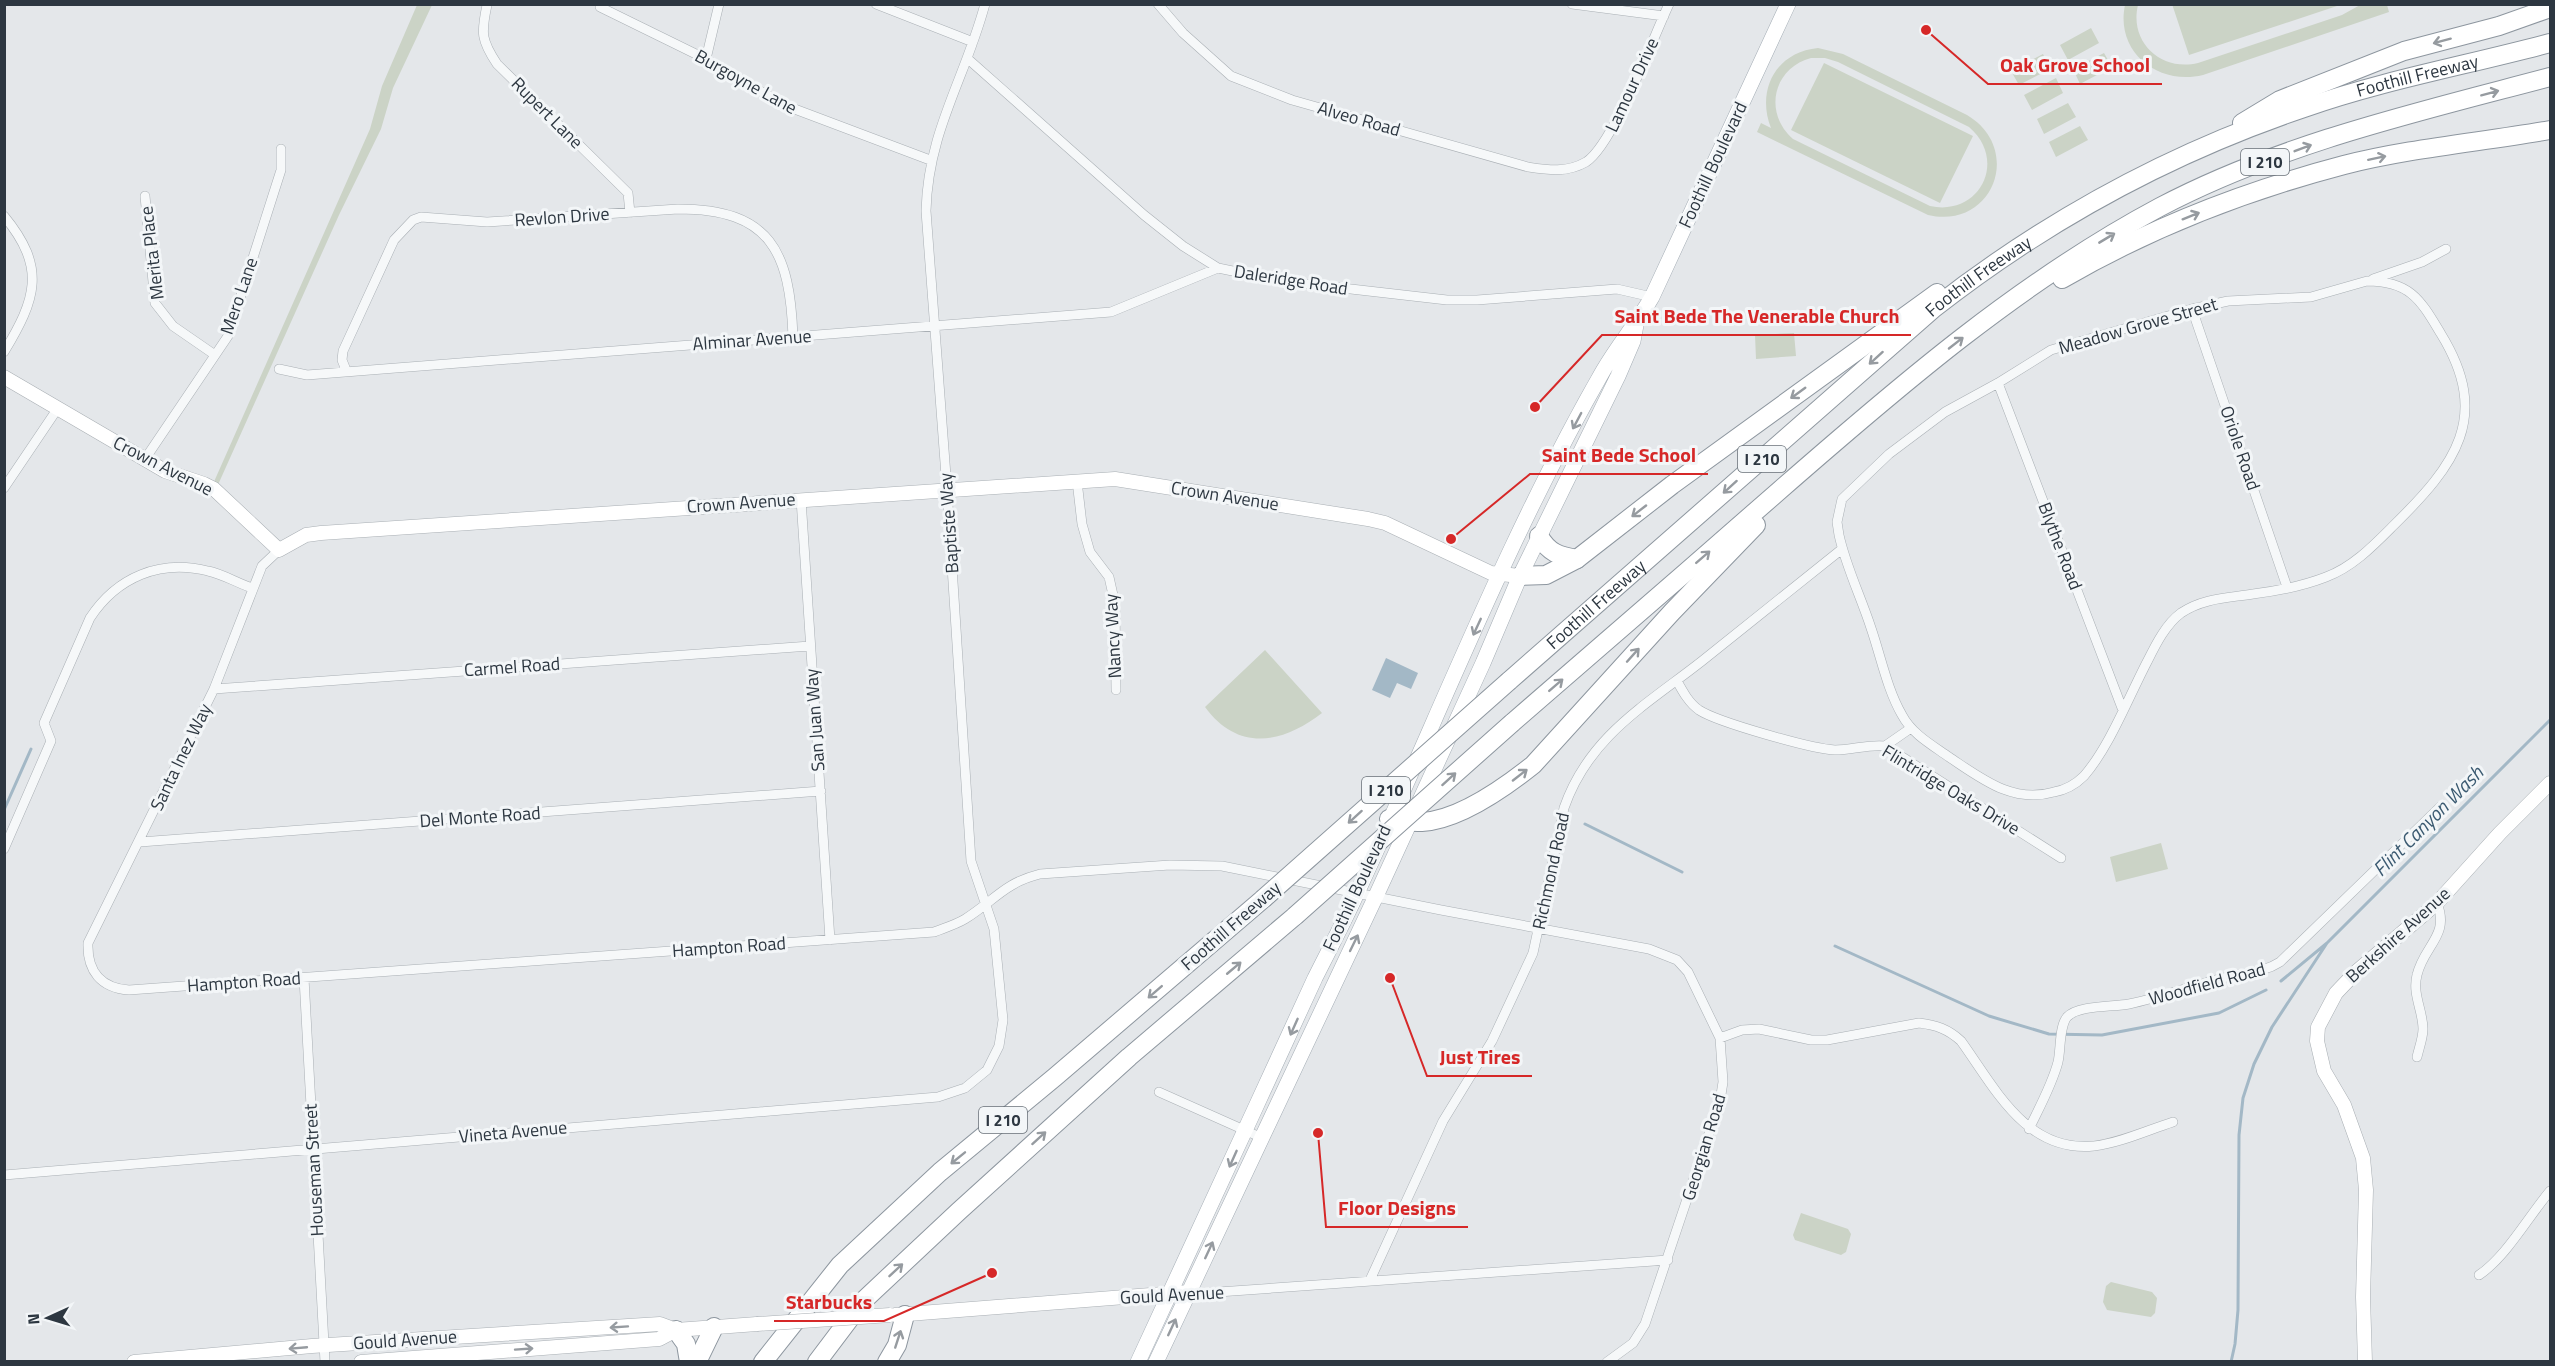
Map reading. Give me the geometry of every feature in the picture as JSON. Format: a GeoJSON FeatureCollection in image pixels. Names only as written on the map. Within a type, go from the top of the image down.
{"type":"FeatureCollection","features":[{"type":"Feature","properties":{"kind":"highway"},"geometry":{"type":"LineString","coordinates":[[2197,150],[2280,100],[2404,51],[2499,26],[2550,8]]}},
{"type":"Feature","properties":{"kind":"highway","name":"Foothill Freeway"},"geometry":{"type":"LineString","coordinates":[[763,1362],[840,1265],[940,1172],[1263,899],[1933,309],[1972,278],[2106,195],[2197,150],[2303,108],[2359,91],[2550,43]]}},
{"type":"Feature","properties":{"kind":"highway","name":"Foothill Freeway"},"geometry":{"type":"LineString","coordinates":[[817,1362],[863,1301],[1129,1057],[1296,916],[1512,723],[1830,446],[2006,305],[2075,257],[2162,206],[2213,183],[2338,134],[2550,77]]}},
{"type":"Feature","properties":{"kind":"highway"},"geometry":{"type":"LineString","coordinates":[[2006,305],[2061,280],[2138,238],[2194,214],[2278,185],[2345,165],[2399,153],[2550,130]]}},
{"type":"Feature","properties":{"kind":"highway"},"geometry":{"type":"LineString","coordinates":[[1520,576],[1546,575],[1577,559],[1672,484],[1914,308],[1947,286],[2022,245]]}},
{"type":"Feature","properties":{"kind":"highway"},"geometry":{"type":"LineString","coordinates":[[1389,819],[1424,822],[1443,818],[1508,785],[1533,765],[1672,612],[1830,446]]}},
{"type":"Feature","properties":{"kind":"highway"},"geometry":{"type":"LineString","coordinates":[[1539,536],[1546,548],[1554,554],[1577,559]]}},
{"type":"Feature","properties":{"kind":"highway"},"geometry":{"type":"LineString","coordinates":[[887,1362],[897,1346],[897,1315]]}},
{"type":"Feature","properties":{"kind":"highway"},"geometry":{"type":"LineString","coordinates":[[697,1362],[714,1327]]}},
{"type":"Feature","properties":{"kind":"highway"},"geometry":{"type":"LineString","coordinates":[[676,1330],[686,1344],[689,1362]]}},
{"type":"Feature","properties":{"kind":"main road","name":"Foothill Boulevard"},"geometry":{"type":"LineString","coordinates":[[1138,1362],[1358,892],[1531,509],[1604,369],[1623,338],[1636,325],[1652,297],[1788,4]]}},
{"type":"Feature","properties":{"kind":"main road","name":"Foothill Boulevard"},"geometry":{"type":"LineString","coordinates":[[1156,1362],[1484,663],[1520,576],[1617,376],[1633,341],[1636,325]]}},
{"type":"Feature","properties":{"kind":"street"},"geometry":{"type":"LineString","coordinates":[[706,59],[719,4]]}},
{"type":"Feature","properties":{"kind":"street"},"geometry":{"type":"LineString","coordinates":[[876,4],[973,42]]}},
{"type":"Feature","properties":{"kind":"street","name":"Baptiste Way"},"geometry":{"type":"LineString","coordinates":[[986,4],[968,59],[947,105],[930,160],[926,212],[971,861],[994,928],[1003,1020],[999,1046]]}},
{"type":"Feature","properties":{"kind":"street","name":"Alveo Road"},"geometry":{"type":"LineString","coordinates":[[1158,4],[1183,33],[1231,76],[1292,100],[1528,167],[1562,170],[1588,160]]}},
{"type":"Feature","properties":{"kind":"street"},"geometry":{"type":"LineString","coordinates":[[1572,4],[1664,16]]}},
{"type":"Feature","properties":{"kind":"street","name":"Lamour Drive"},"geometry":{"type":"LineString","coordinates":[[1588,160],[1598,151],[1615,123],[1669,4]]}},
{"type":"Feature","properties":{"kind":"street","name":"Rupert Lane"},"geometry":{"type":"LineString","coordinates":[[487,5],[482,26],[485,46],[497,63],[628,193],[630,213]]}},
{"type":"Feature","properties":{"kind":"street","name":"Burgoyne Lane"},"geometry":{"type":"LineString","coordinates":[[600,7],[706,59],[784,105],[930,160]]}},
{"type":"Feature","properties":{"kind":"street","name":"Daleridge Road"},"geometry":{"type":"LineString","coordinates":[[968,59],[1144,215],[1183,246],[1218,268],[1281,281],[1447,300],[1478,300],[1617,289],[1630,290],[1652,297]]}},
{"type":"Feature","properties":{"kind":"street","name":"Mero Lane"},"geometry":{"type":"LineString","coordinates":[[145,459],[159,435],[228,336],[280,170],[281,149]]}},
{"type":"Feature","properties":{"kind":"street","name":"Merita Place"},"geometry":{"type":"LineString","coordinates":[[145,196],[155,303],[172,326],[215,355]]}},
{"type":"Feature","properties":{"kind":"street","name":"Revlon Drive"},"geometry":{"type":"LineString","coordinates":[[346,370],[342,360],[343,351],[394,240],[413,220],[430,218],[487,222],[706,209],[735,215],[755,226],[766,236],[783,265],[792,309],[793,337]]}},
{"type":"Feature","properties":{"kind":"street"},"geometry":{"type":"LineString","coordinates":[[4,216],[24,243],[33,270],[32,290],[27,308],[4,352]]}},
{"type":"Feature","properties":{"kind":"street"},"geometry":{"type":"LineString","coordinates":[[2367,281],[2422,262],[2446,249]]}},
{"type":"Feature","properties":{"kind":"street","name":"Alminar Avenue"},"geometry":{"type":"LineString","coordinates":[[279,369],[307,375],[346,370],[1112,312],[1218,268]]}},
{"type":"Feature","properties":{"kind":"street","name":"Meadow Grove Street"},"geometry":{"type":"LineString","coordinates":[[2367,281],[2391,283],[2412,293],[2421,302],[2458,364],[2464,391],[2464,420],[2459,440],[2441,476],[2368,550],[2346,568],[2328,577],[2288,587],[2207,601],[2179,615],[2155,646],[2122,708],[2106,746],[2082,778],[2068,788],[2041,795],[2006,792],[1985,781],[1911,728],[1902,717],[1891,690],[1842,549],[1837,522],[1842,499],[1849,490],[1920,429],[2051,350],[2192,309],[2228,301],[2311,297],[2367,281]]}},
{"type":"Feature","properties":{"kind":"street","name":"Oriole Road"},"geometry":{"type":"LineString","coordinates":[[2192,309],[2288,587]]}},
{"type":"Feature","properties":{"kind":"street","name":"Crown Avenue"},"geometry":{"type":"LineString","coordinates":[[4,377],[145,459],[177,476],[204,483],[214,489],[279,550],[306,535],[321,533],[1115,479],[1368,519],[1384,523],[1491,573],[1520,576]]}},
{"type":"Feature","properties":{"kind":"street","name":"Blythe Road"},"geometry":{"type":"LineString","coordinates":[[1998,383],[2122,708]]}},
{"type":"Feature","properties":{"kind":"street"},"geometry":{"type":"LineString","coordinates":[[4,488],[58,408]]}},
{"type":"Feature","properties":{"kind":"street","name":"Nancy Way"},"geometry":{"type":"LineString","coordinates":[[1077,481],[1082,524],[1090,552],[1108,577],[1115,604],[1116,690]]}},
{"type":"Feature","properties":{"kind":"street","name":"San Juan Way"},"geometry":{"type":"LineString","coordinates":[[801,499],[830,940]]}},
{"type":"Feature","properties":{"kind":"street","name":"Richmond Road"},"geometry":{"type":"LineString","coordinates":[[1370,1280],[1443,1121],[1492,1041],[1533,953],[1563,808],[1570,790],[1595,750],[1612,731],[1842,549]]}},
{"type":"Feature","properties":{"kind":"street","name":"Santa Inez Way"},"geometry":{"type":"LineString","coordinates":[[92,967],[88,943],[214,689],[262,566],[279,550]]}},
{"type":"Feature","properties":{"kind":"street"},"geometry":{"type":"LineString","coordinates":[[4,849],[51,741],[44,723],[90,618],[99,604],[130,578],[150,569],[167,566],[210,571],[252,588]]}},
{"type":"Feature","properties":{"kind":"street","name":"Carmel Road"},"geometry":{"type":"LineString","coordinates":[[214,689],[810,646]]}},
{"type":"Feature","properties":{"kind":"street","name":"Flintridge Oaks Drive"},"geometry":{"type":"LineString","coordinates":[[1677,681],[1688,699],[1709,716],[1821,749],[1885,746],[2061,858]]}},
{"type":"Feature","properties":{"kind":"street"},"geometry":{"type":"LineString","coordinates":[[1885,746],[1911,728]]}},
{"type":"Feature","properties":{"kind":"street","name":"Berkshire Avenue"},"geometry":{"type":"LineString","coordinates":[[2365,1362],[2363,1297],[2366,1190],[2363,1158],[2344,1105],[2324,1071],[2317,1041],[2318,1027],[2336,993],[2356,972],[2437,903],[2500,833],[2550,783]]}},
{"type":"Feature","properties":{"kind":"street","name":"Del Monte Road"},"geometry":{"type":"LineString","coordinates":[[140,842],[821,791]]}},
{"type":"Feature","properties":{"kind":"street","name":"Woodfield Road"},"geometry":{"type":"LineString","coordinates":[[2029,1129],[2056,1070],[2066,1019],[2078,1010],[2126,1005],[2164,997],[2229,976],[2261,972],[2280,963],[2440,807]]}},
{"type":"Feature","properties":{"kind":"street","name":"Hampton Road"},"geometry":{"type":"LineString","coordinates":[[92,967],[103,983],[115,989],[129,990],[934,932],[964,920],[1021,879],[1040,874],[1170,865],[1222,866],[1358,892]]}},
{"type":"Feature","properties":{"kind":"street","name":"Georgian Road"},"geometry":{"type":"LineString","coordinates":[[1358,892],[1649,949],[1677,960],[1688,972],[1720,1038],[1723,1082],[1720,1101],[1645,1324],[1633,1343],[1606,1362]]}},
{"type":"Feature","properties":{"kind":"street"},"geometry":{"type":"LineString","coordinates":[[2417,1057],[2423,1029],[2416,993],[2417,975],[2439,932],[2443,918],[2437,903]]}},
{"type":"Feature","properties":{"kind":"street","name":"Houseman Street"},"geometry":{"type":"LineString","coordinates":[[304,978],[325,1362]]}},
{"type":"Feature","properties":{"kind":"street"},"geometry":{"type":"LineString","coordinates":[[1720,1038],[1742,1030],[1759,1029],[1810,1040],[1827,1040],[1918,1023],[1934,1025],[1951,1032],[1961,1041],[2012,1112],[2029,1129],[2055,1143],[2094,1146],[2173,1122]]}},
{"type":"Feature","properties":{"kind":"street","name":"Vineta Avenue"},"geometry":{"type":"LineString","coordinates":[[4,1175],[938,1097],[965,1088],[987,1070],[999,1046]]}},
{"type":"Feature","properties":{"kind":"street"},"geometry":{"type":"LineString","coordinates":[[1159,1092],[1260,1137]]}},
{"type":"Feature","properties":{"kind":"street"},"geometry":{"type":"LineString","coordinates":[[2479,1275],[2500,1257],[2530,1214],[2550,1191]]}},
{"type":"Feature","properties":{"kind":"street","name":"Gould Avenue"},"geometry":{"type":"LineString","coordinates":[[134,1362],[324,1346],[660,1324],[676,1330],[1668,1260]]}},
{"type":"Feature","properties":{"kind":"street","name":"Gould Avenue"},"geometry":{"type":"LineString","coordinates":[[361,1362],[659,1340],[676,1330]]}},
{"type":"Feature","properties":{"kind":"shaded area"},"geometry":{"type":"Polygon","coordinates":[[[2172,4],[2340,4],[2340,5],[2189,55],[2172,4]]]}},
{"type":"Feature","properties":{"kind":"shaded area"},"geometry":{"type":"Polygon","coordinates":[[[417,5],[432,5],[393,88],[381,129],[339,215],[217,487],[213,484],[370,129],[382,86],[417,5]]]}},
{"type":"Feature","properties":{"kind":"shaded area"},"geometry":{"type":"Polygon","coordinates":[[[2125,5],[2138,5],[2136,18],[2138,31],[2143,42],[2151,51],[2160,58],[2184,65],[2198,63],[2342,15],[2360,5],[2387,5],[2389,12],[2203,75],[2186,77],[2156,70],[2143,62],[2133,51],[2124,22],[2125,5]]]}},
{"type":"Feature","properties":{"kind":"shaded area"},"geometry":{"type":"Polygon","coordinates":[[[2091,28],[2099,43],[2068,60],[2060,45],[2091,28]]]}},
{"type":"Feature","properties":{"kind":"shaded area"},"geometry":{"type":"Polygon","coordinates":[[[1818,48],[1843,54],[1967,115],[1984,130],[1994,147],[1997,166],[1993,183],[1984,199],[1970,210],[1951,216],[1928,215],[1757,132],[1761,123],[1771,128],[1766,100],[1773,75],[1791,57],[1803,51],[1818,48]],[[1811,58],[1798,63],[1788,71],[1776,92],[1775,105],[1778,117],[1793,139],[1930,206],[1948,207],[1963,203],[1975,195],[1983,183],[1987,169],[1986,155],[1981,140],[1969,127],[1838,62],[1825,58],[1811,58]]]}},
{"type":"Feature","properties":{"kind":"shaded area"},"geometry":{"type":"Polygon","coordinates":[[[2104,53],[2112,67],[2080,84],[2073,69],[2104,53]]]}},
{"type":"Feature","properties":{"kind":"shaded area"},"geometry":{"type":"Polygon","coordinates":[[[2043,54],[2050,69],[2019,85],[2011,71],[2043,54]]]}},
{"type":"Feature","properties":{"kind":"shaded area"},"geometry":{"type":"Polygon","coordinates":[[[1824,63],[1973,136],[1940,203],[1791,130],[1824,63]]]}},
{"type":"Feature","properties":{"kind":"shaded area"},"geometry":{"type":"Polygon","coordinates":[[[2056,78],[2063,93],[2032,110],[2024,95],[2056,78]]]}},
{"type":"Feature","properties":{"kind":"shaded area"},"geometry":{"type":"Polygon","coordinates":[[[2068,103],[2076,117],[2044,134],[2037,119],[2068,103]]]}},
{"type":"Feature","properties":{"kind":"shaded area"},"geometry":{"type":"Polygon","coordinates":[[[2080,126],[2088,140],[2056,157],[2049,142],[2080,126]]]}},
{"type":"Feature","properties":{"kind":"shaded area"},"geometry":{"type":"Polygon","coordinates":[[[1794,333],[1796,356],[1756,359],[1755,335],[1794,333]]]}},
{"type":"Feature","properties":{"kind":"shaded area"},"geometry":{"type":"Polygon","coordinates":[[[1265,650],[1322,713],[1307,723],[1276,737],[1246,737],[1218,721],[1205,707],[1265,650]]]}},
{"type":"Feature","properties":{"kind":"shaded area"},"geometry":{"type":"Polygon","coordinates":[[[2161,843],[2168,869],[2116,882],[2110,857],[2161,843]]]}},
{"type":"Feature","properties":{"kind":"shaded area"},"geometry":{"type":"Polygon","coordinates":[[[1801,1213],[1848,1229],[1851,1234],[1846,1252],[1841,1255],[1795,1240],[1793,1235],[1801,1213]]]}},
{"type":"Feature","properties":{"kind":"shaded area"},"geometry":{"type":"Polygon","coordinates":[[[2111,1282],[2152,1292],[2157,1298],[2155,1313],[2151,1317],[2107,1310],[2103,1302],[2106,1286],[2111,1282]]]}},
{"type":"Feature","properties":{"kind":"water"},"geometry":{"type":"Polygon","coordinates":[[[1386,658],[1418,673],[1411,689],[1397,683],[1390,698],[1372,690],[1386,658]]]}},
{"type":"Feature","properties":{"kind":"waterway","name":"Flint Canyon Wash"},"geometry":{"type":"LineString","coordinates":[[2281,981],[2327,943],[2550,720]]}},
{"type":"Feature","properties":{"kind":"waterway"},"geometry":{"type":"LineString","coordinates":[[4,810],[31,749]]}},
{"type":"Feature","properties":{"kind":"waterway"},"geometry":{"type":"LineString","coordinates":[[1585,824],[1682,872]]}},
{"type":"Feature","properties":{"kind":"waterway"},"geometry":{"type":"LineString","coordinates":[[2231,1362],[2238,1310],[2239,1135],[2243,1098],[2254,1064],[2272,1027],[2327,943]]}},
{"type":"Feature","properties":{"kind":"waterway"},"geometry":{"type":"LineString","coordinates":[[1835,946],[1989,1016],[2049,1034],[2102,1035],[2219,1013],[2266,990]]}},
{"type":"Feature","properties":{"kind":"place","name":"Oak Grove School"},"geometry":{"type":"Point","coordinates":[1926,30]}},
{"type":"Feature","properties":{"kind":"place","name":"Saint Bede The Venerable Church"},"geometry":{"type":"Point","coordinates":[1535,407]}},
{"type":"Feature","properties":{"kind":"place","name":"Saint Bede School"},"geometry":{"type":"Point","coordinates":[1451,539]}},
{"type":"Feature","properties":{"kind":"place","name":"Just Tires"},"geometry":{"type":"Point","coordinates":[1390,978]}},
{"type":"Feature","properties":{"kind":"place","name":"Floor Designs"},"geometry":{"type":"Point","coordinates":[1318,1133]}},
{"type":"Feature","properties":{"kind":"place","name":"Starbucks"},"geometry":{"type":"Point","coordinates":[992,1273]}}]}
